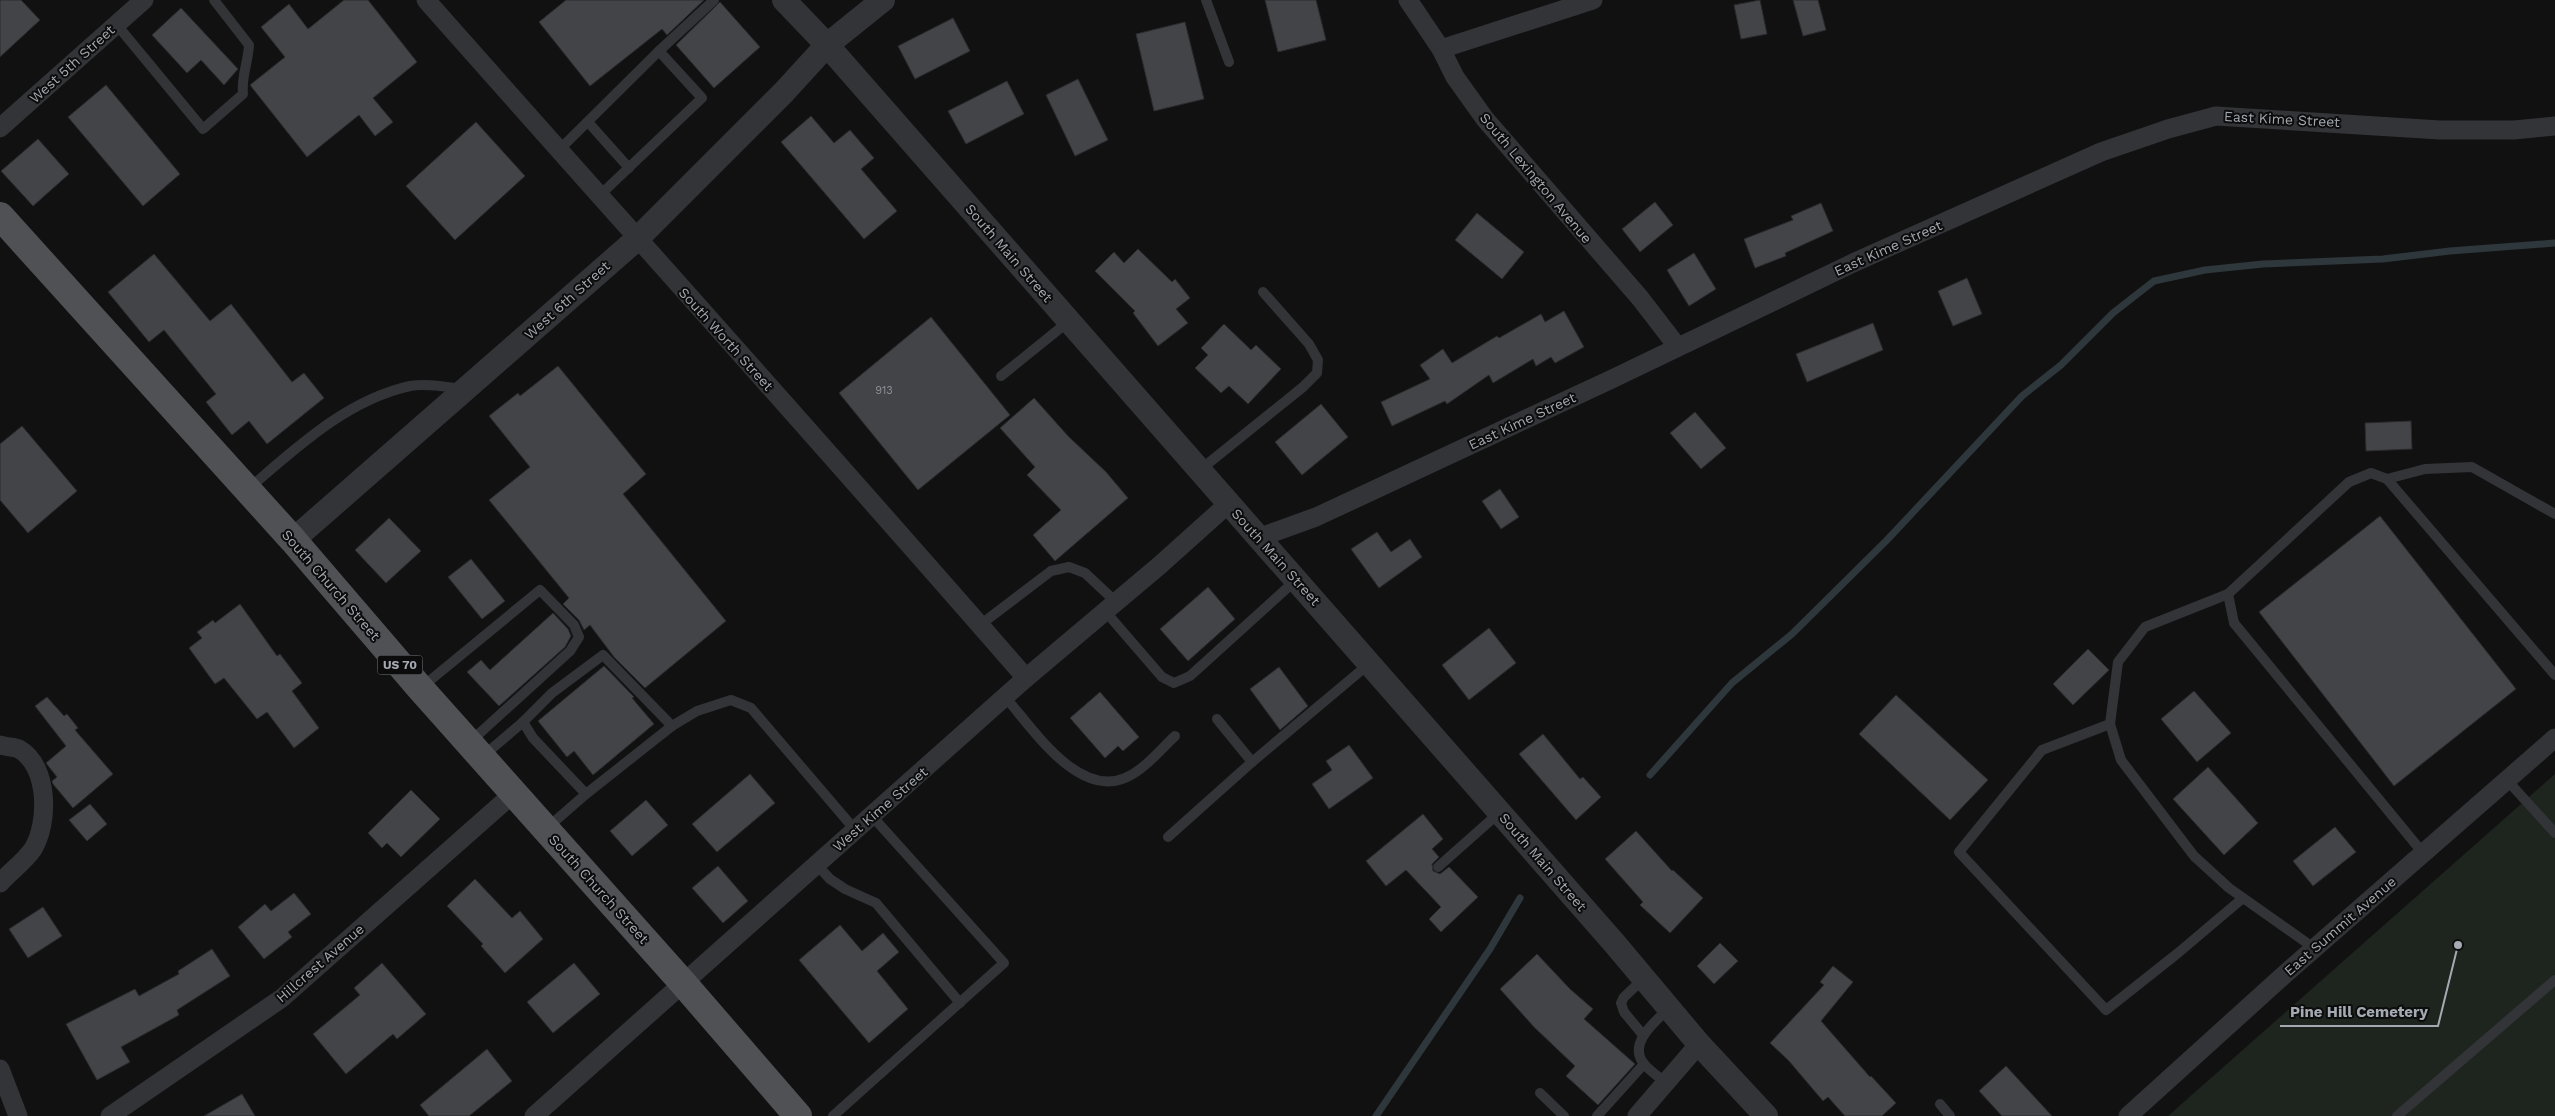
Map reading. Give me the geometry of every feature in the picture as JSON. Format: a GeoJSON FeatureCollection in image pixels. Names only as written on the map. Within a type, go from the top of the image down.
{"type":"FeatureCollection","features":[{"type":"Feature","properties":{"kind":"main road","name":"South Church Street"},"geometry":{"type":"LineString","coordinates":[[0,216],[293,540],[420,688],[684,983],[798,1116]]}},
{"type":"Feature","properties":{"kind":"street","name":"South Worth Street"},"geometry":{"type":"LineString","coordinates":[[426,0],[637,239],[872,500],[1026,678]]}},
{"type":"Feature","properties":{"kind":"street","name":"West 6th Street"},"geometry":{"type":"LineString","coordinates":[[293,540],[334,501],[466,389],[637,239],[784,92],[827,45],[883,0]]}},
{"type":"Feature","properties":{"kind":"street","name":"South Lexington Avenue"},"geometry":{"type":"LineString","coordinates":[[1408,0],[1441,49],[1455,77],[1485,119],[1640,298],[1677,346]]}},
{"type":"Feature","properties":{"kind":"street"},"geometry":{"type":"LineString","coordinates":[[1441,49],[1593,0]]}},
{"type":"Feature","properties":{"kind":"street","name":"South Main Street"},"geometry":{"type":"LineString","coordinates":[[788,1],[1228,504],[1370,663],[1644,978],[1699,1044],[1766,1116]]}},
{"type":"Feature","properties":{"kind":"street","name":"West 5th Street"},"geometry":{"type":"LineString","coordinates":[[0,128],[117,25],[136,3]]}},
{"type":"Feature","properties":{"kind":"street","name":"East Kime Street"},"geometry":{"type":"LineString","coordinates":[[1258,538],[1316,517],[1612,379],[1677,346],[1853,263],[2101,152],[2168,129],[2216,116],[2440,130],[2514,130],[2555,126]]}},
{"type":"Feature","properties":{"kind":"street","name":"West Kime Street"},"geometry":{"type":"LineString","coordinates":[[534,1116],[1026,678],[1228,504]]}},
{"type":"Feature","properties":{"kind":"street","name":"East Summit Avenue"},"geometry":{"type":"LineString","coordinates":[[2128,1116],[2314,948],[2555,738]]}},
{"type":"Feature","properties":{"kind":"street"},"geometry":{"type":"LineString","coordinates":[[0,745],[19,749],[36,767],[44,799],[44,819],[33,849],[0,883]]}},
{"type":"Feature","properties":{"kind":"street","name":"Hillcrest Avenue"},"geometry":{"type":"LineString","coordinates":[[110,1116],[282,998],[515,792]]}},
{"type":"Feature","properties":{"kind":"street"},"geometry":{"type":"LineString","coordinates":[[1637,1116],[1699,1044]]}},
{"type":"Feature","properties":{"kind":"street"},"geometry":{"type":"LineString","coordinates":[[0,1069],[18,1116]]}},
{"type":"Feature","properties":{"kind":"lane"},"geometry":{"type":"LineString","coordinates":[[117,25],[203,128],[243,94],[241,79],[248,62],[249,45],[214,0]]}},
{"type":"Feature","properties":{"kind":"lane"},"geometry":{"type":"LineString","coordinates":[[559,150],[659,51],[714,0]]}},
{"type":"Feature","properties":{"kind":"lane"},"geometry":{"type":"LineString","coordinates":[[1206,0],[1228,62]]}},
{"type":"Feature","properties":{"kind":"lane"},"geometry":{"type":"LineString","coordinates":[[600,196],[702,98],[659,51]]}},
{"type":"Feature","properties":{"kind":"lane"},"geometry":{"type":"LineString","coordinates":[[588,122],[629,168]]}},
{"type":"Feature","properties":{"kind":"lane"},"geometry":{"type":"LineString","coordinates":[[1199,470],[1303,387],[1317,373],[1318,360],[1309,344],[1263,292]]}},
{"type":"Feature","properties":{"kind":"lane"},"geometry":{"type":"LineString","coordinates":[[1001,376],[1069,321]]}},
{"type":"Feature","properties":{"kind":"lane"},"geometry":{"type":"LineString","coordinates":[[247,490],[296,448],[344,413],[382,395],[410,386],[431,384],[466,389]]}},
{"type":"Feature","properties":{"kind":"lane"},"geometry":{"type":"LineString","coordinates":[[2387,479],[2425,469],[2472,467],[2555,514]]}},
{"type":"Feature","properties":{"kind":"lane"},"geometry":{"type":"LineString","coordinates":[[2314,948],[2243,898],[2194,856],[2121,760],[2110,724],[2118,662],[2145,627],[2228,594],[2349,482],[2371,474],[2387,479],[2555,675]]}},
{"type":"Feature","properties":{"kind":"lane"},"geometry":{"type":"LineString","coordinates":[[980,625],[1052,571],[1069,567],[1086,573],[1162,677],[1174,683],[1190,676],[1296,580]]}},
{"type":"Feature","properties":{"kind":"lane"},"geometry":{"type":"LineString","coordinates":[[420,688],[540,590],[574,625],[580,637],[570,651],[476,750]]}},
{"type":"Feature","properties":{"kind":"lane"},"geometry":{"type":"LineString","coordinates":[[2228,594],[2234,623],[2422,853]]}},
{"type":"Feature","properties":{"kind":"lane"},"geometry":{"type":"LineString","coordinates":[[476,750],[522,722],[552,693],[603,656],[672,726]]}},
{"type":"Feature","properties":{"kind":"lane"},"geometry":{"type":"LineString","coordinates":[[1168,838],[1252,762],[1370,663]]}},
{"type":"Feature","properties":{"kind":"lane"},"geometry":{"type":"LineString","coordinates":[[1005,697],[1062,761],[1084,777],[1094,780],[1111,781],[1124,778],[1175,736]]}},
{"type":"Feature","properties":{"kind":"lane"},"geometry":{"type":"LineString","coordinates":[[546,829],[586,794],[672,726],[697,711],[731,700],[751,708],[856,830]]}},
{"type":"Feature","properties":{"kind":"lane"},"geometry":{"type":"LineString","coordinates":[[1217,719],[1252,762]]}},
{"type":"Feature","properties":{"kind":"lane"},"geometry":{"type":"LineString","coordinates":[[522,722],[533,738],[586,794]]}},
{"type":"Feature","properties":{"kind":"lane"},"geometry":{"type":"LineString","coordinates":[[2110,724],[2042,750],[1959,852],[2106,1010],[2243,898]]}},
{"type":"Feature","properties":{"kind":"lane"},"geometry":{"type":"LineString","coordinates":[[2506,779],[2555,833]]}},
{"type":"Feature","properties":{"kind":"lane"},"geometry":{"type":"LineString","coordinates":[[1438,867],[1500,812]]}},
{"type":"Feature","properties":{"kind":"lane"},"geometry":{"type":"LineString","coordinates":[[833,1116],[1004,964],[872,816]]}},
{"type":"Feature","properties":{"kind":"lane"},"geometry":{"type":"LineString","coordinates":[[817,865],[830,879],[845,889],[876,903],[960,1003]]}},
{"type":"Feature","properties":{"kind":"lane"},"geometry":{"type":"LineString","coordinates":[[1643,1035],[1624,1012],[1621,1003],[1624,997],[1644,978]]}},
{"type":"Feature","properties":{"kind":"lane"},"geometry":{"type":"LineString","coordinates":[[2397,1116],[2555,980]]}},
{"type":"Feature","properties":{"kind":"lane"},"geometry":{"type":"LineString","coordinates":[[1666,1082],[1644,1064],[1640,1055],[1643,1035],[1669,1008]]}},
{"type":"Feature","properties":{"kind":"lane"},"geometry":{"type":"LineString","coordinates":[[1597,1116],[1644,1064]]}},
{"type":"Feature","properties":{"kind":"lane"},"geometry":{"type":"LineString","coordinates":[[1540,1093],[1564,1116]]}},
{"type":"Feature","properties":{"kind":"lane"},"geometry":{"type":"LineString","coordinates":[[1940,1104],[1950,1116]]}},
{"type":"Feature","properties":{"kind":"shaded area"},"geometry":{"type":"Polygon","coordinates":[[[2555,774],[2555,1116],[2168,1116],[2555,774]]]}},
{"type":"Feature","properties":{"kind":"building"},"geometry":{"type":"Polygon","coordinates":[[[0,0],[21,0],[40,20],[0,57],[0,0]]]}},
{"type":"Feature","properties":{"kind":"building"},"geometry":{"type":"Polygon","coordinates":[[[344,0],[368,0],[417,62],[373,98],[393,122],[375,136],[359,115],[307,157],[250,85],[285,57],[261,27],[289,4],[308,29],[344,0]]]}},
{"type":"Feature","properties":{"kind":"building"},"geometry":{"type":"Polygon","coordinates":[[[566,0],[704,0],[667,35],[662,29],[590,86],[539,22],[566,0]]]}},
{"type":"Feature","properties":{"kind":"building"},"geometry":{"type":"Polygon","coordinates":[[[1265,0],[1316,0],[1326,40],[1278,52],[1265,0]]]}},
{"type":"Feature","properties":{"kind":"building"},"geometry":{"type":"Polygon","coordinates":[[[1760,0],[1767,34],[1741,39],[1734,5],[1760,0]]]}},
{"type":"Feature","properties":{"kind":"building"},"geometry":{"type":"Polygon","coordinates":[[[1793,0],[1818,0],[1826,30],[1803,36],[1793,0]]]}},
{"type":"Feature","properties":{"kind":"building"},"geometry":{"type":"Polygon","coordinates":[[[720,2],[760,47],[714,88],[676,45],[720,2]]]}},
{"type":"Feature","properties":{"kind":"building"},"geometry":{"type":"Polygon","coordinates":[[[181,8],[238,69],[224,85],[201,60],[187,73],[152,35],[181,8]]]}},
{"type":"Feature","properties":{"kind":"building"},"geometry":{"type":"Polygon","coordinates":[[[953,18],[970,51],[915,79],[898,46],[953,18]]]}},
{"type":"Feature","properties":{"kind":"building"},"geometry":{"type":"Polygon","coordinates":[[[1185,22],[1204,99],[1154,111],[1136,34],[1185,22]]]}},
{"type":"Feature","properties":{"kind":"building"},"geometry":{"type":"Polygon","coordinates":[[[1078,79],[1108,140],[1075,156],[1046,95],[1078,79]]]}},
{"type":"Feature","properties":{"kind":"building"},"geometry":{"type":"Polygon","coordinates":[[[1007,81],[1024,114],[966,144],[948,111],[1007,81]]]}},
{"type":"Feature","properties":{"kind":"building"},"geometry":{"type":"Polygon","coordinates":[[[106,85],[180,174],[143,206],[68,117],[106,85]]]}},
{"type":"Feature","properties":{"kind":"building"},"geometry":{"type":"Polygon","coordinates":[[[811,116],[834,143],[850,130],[874,158],[861,169],[897,211],[864,239],[781,142],[811,116]]]}},
{"type":"Feature","properties":{"kind":"building"},"geometry":{"type":"Polygon","coordinates":[[[476,122],[525,176],[455,240],[406,186],[476,122]]]}},
{"type":"Feature","properties":{"kind":"building"},"geometry":{"type":"Polygon","coordinates":[[[38,139],[69,174],[33,206],[1,171],[38,139]]]}},
{"type":"Feature","properties":{"kind":"building"},"geometry":{"type":"Polygon","coordinates":[[[1655,202],[1673,225],[1640,252],[1622,229],[1655,202]]]}},
{"type":"Feature","properties":{"kind":"building"},"geometry":{"type":"Polygon","coordinates":[[[1821,203],[1833,231],[1785,253],[1786,256],[1755,268],[1744,239],[1793,220],[1791,216],[1821,203]]]}},
{"type":"Feature","properties":{"kind":"building"},"geometry":{"type":"Polygon","coordinates":[[[1477,213],[1524,252],[1502,279],[1455,240],[1477,213]]]}},
{"type":"Feature","properties":{"kind":"building"},"geometry":{"type":"Polygon","coordinates":[[[1138,249],[1172,282],[1175,279],[1190,298],[1176,309],[1188,323],[1158,346],[1133,313],[1135,311],[1095,271],[1114,252],[1124,263],[1138,249]]]}},
{"type":"Feature","properties":{"kind":"building"},"geometry":{"type":"Polygon","coordinates":[[[1694,253],[1716,289],[1689,306],[1667,270],[1694,253]]]}},
{"type":"Feature","properties":{"kind":"building"},"geometry":{"type":"Polygon","coordinates":[[[154,254],[210,321],[231,304],[292,382],[304,373],[324,398],[267,444],[249,421],[232,435],[206,402],[216,394],[164,330],[149,342],[108,292],[154,254]]]}},
{"type":"Feature","properties":{"kind":"building"},"geometry":{"type":"Polygon","coordinates":[[[1967,278],[1982,314],[1953,326],[1938,291],[1967,278]]]}},
{"type":"Feature","properties":{"kind":"building"},"geometry":{"type":"Polygon","coordinates":[[[1564,311],[1584,347],[1555,363],[1551,357],[1536,366],[1533,359],[1493,383],[1489,375],[1447,404],[1445,401],[1392,426],[1381,402],[1430,379],[1420,365],[1443,349],[1452,363],[1497,336],[1499,338],[1541,314],[1545,322],[1564,311]]]}},
{"type":"Feature","properties":{"kind":"building"},"geometry":{"type":"Polygon","coordinates":[[[931,317],[1010,415],[918,490],[839,393],[931,317]]]}},
{"type":"Feature","properties":{"kind":"building"},"geometry":{"type":"Polygon","coordinates":[[[1873,323],[1883,350],[1807,382],[1796,354],[1873,323]]]}},
{"type":"Feature","properties":{"kind":"building"},"geometry":{"type":"Polygon","coordinates":[[[1224,324],[1251,350],[1256,345],[1281,369],[1248,404],[1229,386],[1221,393],[1195,368],[1208,355],[1201,348],[1224,324]]]}},
{"type":"Feature","properties":{"kind":"building"},"geometry":{"type":"Polygon","coordinates":[[[558,366],[646,474],[623,494],[726,621],[645,688],[614,657],[590,625],[584,630],[579,620],[563,604],[569,598],[489,500],[530,467],[489,416],[518,393],[520,396],[558,366]]]}},
{"type":"Feature","properties":{"kind":"building"},"geometry":{"type":"Polygon","coordinates":[[[1034,398],[1068,436],[1106,472],[1128,498],[1055,561],[1033,535],[1061,510],[1027,475],[1035,467],[1000,428],[1034,398]]]}},
{"type":"Feature","properties":{"kind":"building"},"geometry":{"type":"Polygon","coordinates":[[[1321,404],[1348,437],[1302,475],[1275,442],[1321,404]]]}},
{"type":"Feature","properties":{"kind":"building"},"geometry":{"type":"Polygon","coordinates":[[[1695,412],[1726,448],[1701,469],[1670,433],[1695,412]]]}},
{"type":"Feature","properties":{"kind":"building"},"geometry":{"type":"Polygon","coordinates":[[[2411,421],[2412,449],[2366,451],[2365,423],[2411,421]]]}},
{"type":"Feature","properties":{"kind":"building"},"geometry":{"type":"Polygon","coordinates":[[[22,426],[77,491],[28,533],[0,500],[0,444],[22,426]]]}},
{"type":"Feature","properties":{"kind":"building"},"geometry":{"type":"Polygon","coordinates":[[[1500,489],[1519,517],[1501,529],[1482,501],[1500,489]]]}},
{"type":"Feature","properties":{"kind":"building"},"geometry":{"type":"Polygon","coordinates":[[[2380,516],[2516,689],[2394,786],[2259,612],[2380,516]]]}},
{"type":"Feature","properties":{"kind":"building"},"geometry":{"type":"Polygon","coordinates":[[[389,518],[421,551],[386,583],[355,550],[389,518]]]}},
{"type":"Feature","properties":{"kind":"building"},"geometry":{"type":"Polygon","coordinates":[[[1377,532],[1391,552],[1410,539],[1422,557],[1379,588],[1351,549],[1377,532]]]}},
{"type":"Feature","properties":{"kind":"building"},"geometry":{"type":"Polygon","coordinates":[[[471,559],[505,601],[482,619],[448,577],[471,559]]]}},
{"type":"Feature","properties":{"kind":"building"},"geometry":{"type":"Polygon","coordinates":[[[1208,587],[1235,619],[1188,661],[1160,629],[1208,587]]]}},
{"type":"Feature","properties":{"kind":"building"},"geometry":{"type":"Polygon","coordinates":[[[240,604],[277,656],[280,654],[302,683],[292,691],[319,728],[294,748],[267,712],[257,719],[224,678],[215,684],[189,648],[202,638],[197,632],[213,620],[215,623],[240,604]]]}},
{"type":"Feature","properties":{"kind":"building"},"geometry":{"type":"Polygon","coordinates":[[[553,613],[568,629],[571,636],[565,647],[499,706],[467,672],[481,660],[490,670],[553,613]]]}},
{"type":"Feature","properties":{"kind":"building"},"geometry":{"type":"Polygon","coordinates":[[[1489,628],[1516,663],[1469,700],[1442,665],[1489,628]]]}},
{"type":"Feature","properties":{"kind":"building"},"geometry":{"type":"Polygon","coordinates":[[[2088,649],[2109,670],[2073,705],[2053,684],[2088,649]]]}},
{"type":"Feature","properties":{"kind":"building"},"geometry":{"type":"Polygon","coordinates":[[[604,666],[634,697],[632,698],[654,724],[593,775],[574,751],[567,757],[538,721],[604,666]]]}},
{"type":"Feature","properties":{"kind":"building"},"geometry":{"type":"Polygon","coordinates":[[[1279,667],[1308,706],[1280,730],[1250,689],[1279,667]]]}},
{"type":"Feature","properties":{"kind":"building"},"geometry":{"type":"Polygon","coordinates":[[[2194,691],[2231,733],[2197,762],[2161,719],[2194,691]]]}},
{"type":"Feature","properties":{"kind":"building"},"geometry":{"type":"Polygon","coordinates":[[[1100,692],[1139,737],[1123,751],[1118,746],[1105,758],[1070,718],[1100,692]]]}},
{"type":"Feature","properties":{"kind":"building"},"geometry":{"type":"Polygon","coordinates":[[[1896,695],[1988,780],[1950,820],[1859,734],[1896,695]]]}},
{"type":"Feature","properties":{"kind":"building"},"geometry":{"type":"Polygon","coordinates":[[[47,697],[64,716],[67,714],[78,728],[75,730],[113,774],[73,808],[53,784],[52,781],[57,777],[46,763],[66,746],[35,706],[47,697]]]}},
{"type":"Feature","properties":{"kind":"building"},"geometry":{"type":"Polygon","coordinates":[[[1543,734],[1580,779],[1583,777],[1601,797],[1576,820],[1519,754],[1543,734]]]}},
{"type":"Feature","properties":{"kind":"building"},"geometry":{"type":"Polygon","coordinates":[[[1349,745],[1373,778],[1329,809],[1312,784],[1332,770],[1326,761],[1349,745]]]}},
{"type":"Feature","properties":{"kind":"building"},"geometry":{"type":"Polygon","coordinates":[[[2208,767],[2258,823],[2224,855],[2173,799],[2208,767]]]}},
{"type":"Feature","properties":{"kind":"building"},"geometry":{"type":"Polygon","coordinates":[[[750,774],[775,803],[717,852],[692,824],[750,774]]]}},
{"type":"Feature","properties":{"kind":"building"},"geometry":{"type":"Polygon","coordinates":[[[411,790],[440,819],[401,857],[387,843],[382,848],[368,833],[411,790]]]}},
{"type":"Feature","properties":{"kind":"building"},"geometry":{"type":"Polygon","coordinates":[[[646,800],[668,825],[632,856],[610,831],[646,800]]]}},
{"type":"Feature","properties":{"kind":"building"},"geometry":{"type":"Polygon","coordinates":[[[90,804],[107,824],[87,841],[69,820],[90,804]]]}},
{"type":"Feature","properties":{"kind":"building"},"geometry":{"type":"Polygon","coordinates":[[[1423,814],[1443,839],[1432,849],[1439,857],[1432,864],[1433,871],[1440,874],[1449,867],[1478,897],[1441,932],[1429,919],[1441,907],[1406,870],[1386,886],[1366,861],[1423,814]]]}},
{"type":"Feature","properties":{"kind":"building"},"geometry":{"type":"Polygon","coordinates":[[[2335,827],[2356,852],[2313,886],[2293,861],[2335,827]]]}},
{"type":"Feature","properties":{"kind":"building"},"geometry":{"type":"Polygon","coordinates":[[[1636,831],[1672,871],[1703,898],[1670,933],[1640,905],[1643,902],[1605,859],[1636,831]]]}},
{"type":"Feature","properties":{"kind":"building"},"geometry":{"type":"Polygon","coordinates":[[[718,866],[748,901],[723,923],[692,888],[718,866]]]}},
{"type":"Feature","properties":{"kind":"building"},"geometry":{"type":"Polygon","coordinates":[[[475,879],[512,918],[520,911],[543,939],[505,973],[481,946],[483,944],[447,906],[475,879]]]}},
{"type":"Feature","properties":{"kind":"building"},"geometry":{"type":"Polygon","coordinates":[[[294,893],[311,914],[288,932],[292,937],[264,959],[238,927],[265,904],[271,911],[294,893]]]}},
{"type":"Feature","properties":{"kind":"building"},"geometry":{"type":"Polygon","coordinates":[[[43,907],[62,936],[28,958],[9,929],[43,907]]]}},
{"type":"Feature","properties":{"kind":"building"},"geometry":{"type":"Polygon","coordinates":[[[840,925],[862,951],[883,933],[899,952],[877,971],[908,1009],[869,1043],[799,960],[840,925]]]}},
{"type":"Feature","properties":{"kind":"building"},"geometry":{"type":"Polygon","coordinates":[[[1720,943],[1738,961],[1714,984],[1697,966],[1720,943]]]}},
{"type":"Feature","properties":{"kind":"building"},"geometry":{"type":"Polygon","coordinates":[[[212,949],[230,976],[177,1010],[179,1015],[121,1047],[130,1062],[97,1080],[66,1024],[135,989],[139,996],[179,974],[178,971],[212,949]]]}},
{"type":"Feature","properties":{"kind":"building"},"geometry":{"type":"Polygon","coordinates":[[[1537,954],[1570,989],[1593,1009],[1584,1019],[1635,1064],[1598,1105],[1566,1076],[1575,1066],[1534,1027],[1500,989],[1537,954]]]}},
{"type":"Feature","properties":{"kind":"building"},"geometry":{"type":"Polygon","coordinates":[[[382,963],[426,1014],[397,1039],[393,1034],[346,1074],[313,1034],[360,995],[354,988],[382,963]]]}},
{"type":"Feature","properties":{"kind":"building"},"geometry":{"type":"Polygon","coordinates":[[[574,963],[600,994],[553,1033],[527,1002],[574,963]]]}},
{"type":"Feature","properties":{"kind":"building"},"geometry":{"type":"Polygon","coordinates":[[[1833,966],[1853,982],[1821,1021],[1870,1077],[1896,1103],[1882,1116],[1845,1116],[1828,1097],[1823,1101],[1789,1061],[1770,1043],[1824,985],[1820,982],[1833,966]]]}},
{"type":"Feature","properties":{"kind":"building"},"geometry":{"type":"Polygon","coordinates":[[[487,1049],[512,1081],[469,1116],[429,1116],[420,1105],[487,1049]]]}},
{"type":"Feature","properties":{"kind":"building"},"geometry":{"type":"Polygon","coordinates":[[[2006,1066],[2052,1116],[2002,1116],[1979,1091],[2006,1066]]]}},
{"type":"Feature","properties":{"kind":"building"},"geometry":{"type":"Polygon","coordinates":[[[242,1094],[255,1116],[204,1116],[242,1094]]]}},
{"type":"Feature","properties":{"kind":"waterway"},"geometry":{"type":"LineString","coordinates":[[1650,775],[1732,683],[1792,634],[1887,540],[2022,396],[2061,365],[2113,313],[2154,281],[2205,270],[2263,264],[2383,259],[2450,251],[2555,243]]}},
{"type":"Feature","properties":{"kind":"waterway"},"geometry":{"type":"LineString","coordinates":[[1376,1116],[1490,949],[1520,898]]}},
{"type":"Feature","properties":{"kind":"place","name":"Pine Hill Cemetery"},"geometry":{"type":"Point","coordinates":[2458,945]}}]}
